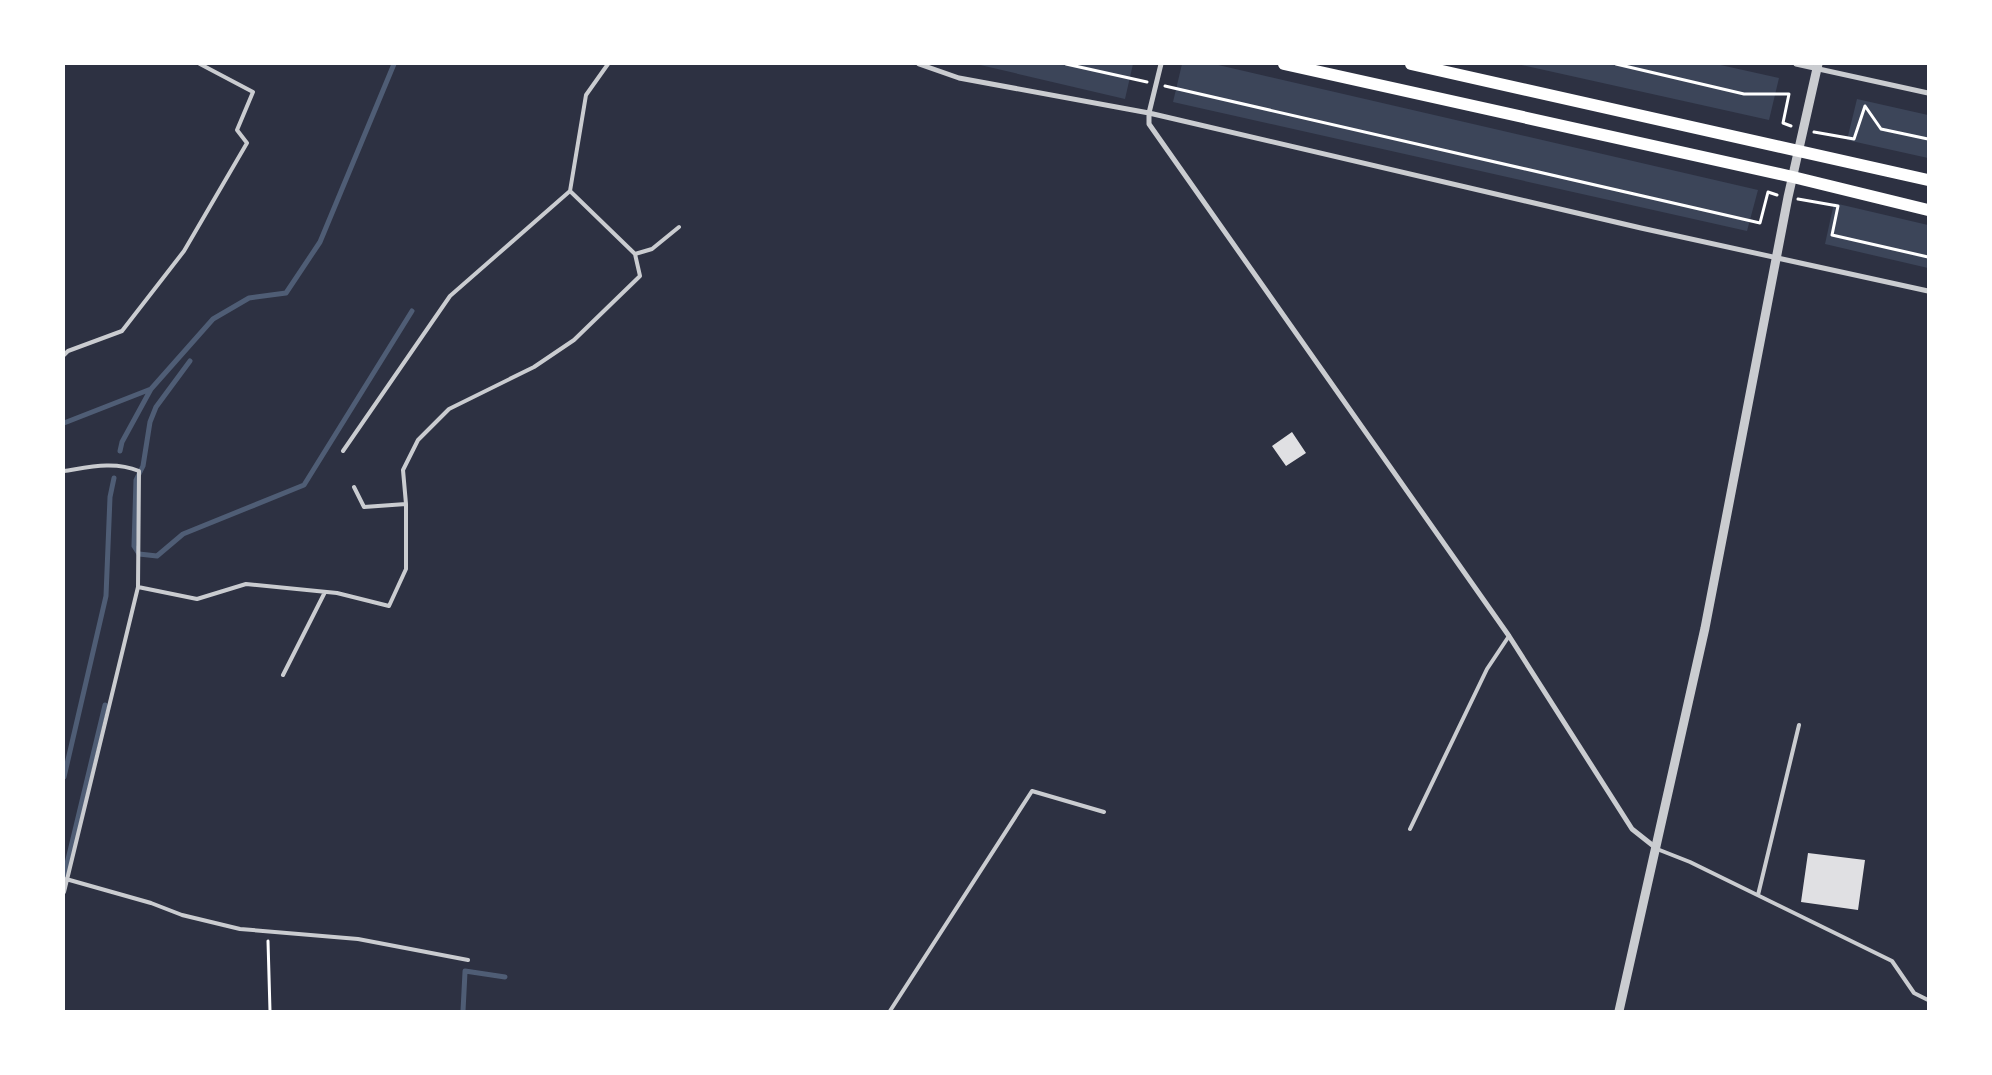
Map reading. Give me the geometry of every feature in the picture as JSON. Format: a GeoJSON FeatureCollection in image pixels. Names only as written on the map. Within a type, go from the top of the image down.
{"type":"FeatureCollection","features":[{"type":"Feature","properties":{"kind":"main road"},"geometry":{"type":"LineString","coordinates":[[1284,64],[1794,177],[1928,210]]}},
{"type":"Feature","properties":{"kind":"main road"},"geometry":{"type":"LineString","coordinates":[[1411,64],[1928,180]]}},
{"type":"Feature","properties":{"kind":"street"},"geometry":{"type":"LineString","coordinates":[[919,64],[959,78],[1149,114],[1641,228],[1928,291]]}},
{"type":"Feature","properties":{"kind":"street"},"geometry":{"type":"LineString","coordinates":[[1161,64],[1149,114],[1149,124],[1509,636],[1632,829],[1657,849]]}},
{"type":"Feature","properties":{"kind":"street"},"geometry":{"type":"LineString","coordinates":[[1796,64],[1818,66],[1928,93]]}},
{"type":"Feature","properties":{"kind":"street"},"geometry":{"type":"LineString","coordinates":[[1619,1011],[1657,849],[1705,628],[1788,197],[1794,177],[1802,129],[1818,66]]}},
{"type":"Feature","properties":{"kind":"lane"},"geometry":{"type":"LineString","coordinates":[[64,355],[68,351],[122,331],[184,251],[247,143],[237,130],[253,92],[200,64]]}},
{"type":"Feature","properties":{"kind":"lane"},"geometry":{"type":"LineString","coordinates":[[344,450],[450,296],[570,191],[586,95],[608,64]]}},
{"type":"Feature","properties":{"kind":"lane"},"geometry":{"type":"LineString","coordinates":[[138,587],[197,599],[246,584],[337,593],[389,606],[406,569],[406,504],[403,470],[418,440],[449,409],[534,367],[574,340],[640,276],[635,254],[570,191]]}},
{"type":"Feature","properties":{"kind":"lane"},"geometry":{"type":"LineString","coordinates":[[635,254],[652,249],[679,227]]}},
{"type":"Feature","properties":{"kind":"lane"},"geometry":{"type":"LineString","coordinates":[[64,470],[109,464],[125,465],[139,471],[138,587],[64,892]]}},
{"type":"Feature","properties":{"kind":"lane"},"geometry":{"type":"LineString","coordinates":[[354,487],[364,507],[406,504]]}},
{"type":"Feature","properties":{"kind":"lane"},"geometry":{"type":"LineString","coordinates":[[283,675],[325,592]]}},
{"type":"Feature","properties":{"kind":"lane"},"geometry":{"type":"LineString","coordinates":[[1410,829],[1487,668],[1509,636]]}},
{"type":"Feature","properties":{"kind":"lane"},"geometry":{"type":"LineString","coordinates":[[1758,895],[1798,725]]}},
{"type":"Feature","properties":{"kind":"lane"},"geometry":{"type":"LineString","coordinates":[[890,1011],[1032,791],[1104,812]]}},
{"type":"Feature","properties":{"kind":"lane"},"geometry":{"type":"LineString","coordinates":[[1657,849],[1690,862],[1892,961],[1914,993],[1928,1000]]}},
{"type":"Feature","properties":{"kind":"lane"},"geometry":{"type":"LineString","coordinates":[[66,878],[152,903],[182,915],[240,928],[358,939],[468,960]]}},
{"type":"Feature","properties":{"kind":"path"},"geometry":{"type":"LineString","coordinates":[[1066,64],[1128,78]]}},
{"type":"Feature","properties":{"kind":"path"},"geometry":{"type":"LineString","coordinates":[[1616,64],[1744,94],[1789,94],[1783,123],[1802,129],[1854,139],[1865,106],[1881,129],[1928,139]]}},
{"type":"Feature","properties":{"kind":"path"},"geometry":{"type":"LineString","coordinates":[[1172,88],[1760,223],[1768,192],[1838,206],[1832,235],[1928,257]]}},
{"type":"Feature","properties":{"kind":"path"},"geometry":{"type":"LineString","coordinates":[[267,930],[270,1011]]}},
{"type":"Feature","properties":{"kind":"shaded area"},"geometry":{"type":"Polygon","coordinates":[[[976,64],[1133,64],[1125,99],[976,64]]]}},
{"type":"Feature","properties":{"kind":"shaded area"},"geometry":{"type":"Polygon","coordinates":[[[1182,64],[1214,64],[1758,190],[1747,231],[1173,102],[1182,64]]]}},
{"type":"Feature","properties":{"kind":"shaded area"},"geometry":{"type":"Polygon","coordinates":[[[1517,64],[1716,64],[1779,78],[1769,120],[1517,64]]]}},
{"type":"Feature","properties":{"kind":"shaded area"},"geometry":{"type":"Polygon","coordinates":[[[1857,99],[1928,115],[1928,158],[1847,140],[1857,99]]]}},
{"type":"Feature","properties":{"kind":"shaded area"},"geometry":{"type":"Polygon","coordinates":[[[1834,203],[1928,225],[1928,268],[1825,244],[1834,203]]]}},
{"type":"Feature","properties":{"kind":"building"},"geometry":{"type":"Polygon","coordinates":[[[1292,432],[1306,453],[1286,466],[1272,446],[1292,432]]]}},
{"type":"Feature","properties":{"kind":"building"},"geometry":{"type":"Polygon","coordinates":[[[1808,853],[1865,860],[1858,910],[1801,902],[1808,853]]]}},
{"type":"Feature","properties":{"kind":"waterway"},"geometry":{"type":"LineString","coordinates":[[64,423],[151,389],[213,319],[249,298],[286,293],[320,242],[394,64]]}},
{"type":"Feature","properties":{"kind":"waterway"},"geometry":{"type":"LineString","coordinates":[[190,361],[156,407],[150,422],[143,466],[136,480],[134,546],[139,554],[157,556],[183,534],[304,485],[412,311]]}},
{"type":"Feature","properties":{"kind":"waterway"},"geometry":{"type":"LineString","coordinates":[[120,451],[122,442],[151,389]]}},
{"type":"Feature","properties":{"kind":"waterway"},"geometry":{"type":"LineString","coordinates":[[64,777],[106,596],[110,497],[114,478]]}},
{"type":"Feature","properties":{"kind":"waterway"},"geometry":{"type":"LineString","coordinates":[[64,876],[105,705]]}},
{"type":"Feature","properties":{"kind":"waterway"},"geometry":{"type":"LineString","coordinates":[[465,971],[505,977]]}},
{"type":"Feature","properties":{"kind":"waterway"},"geometry":{"type":"LineString","coordinates":[[463,1011],[465,972]]}}]}
